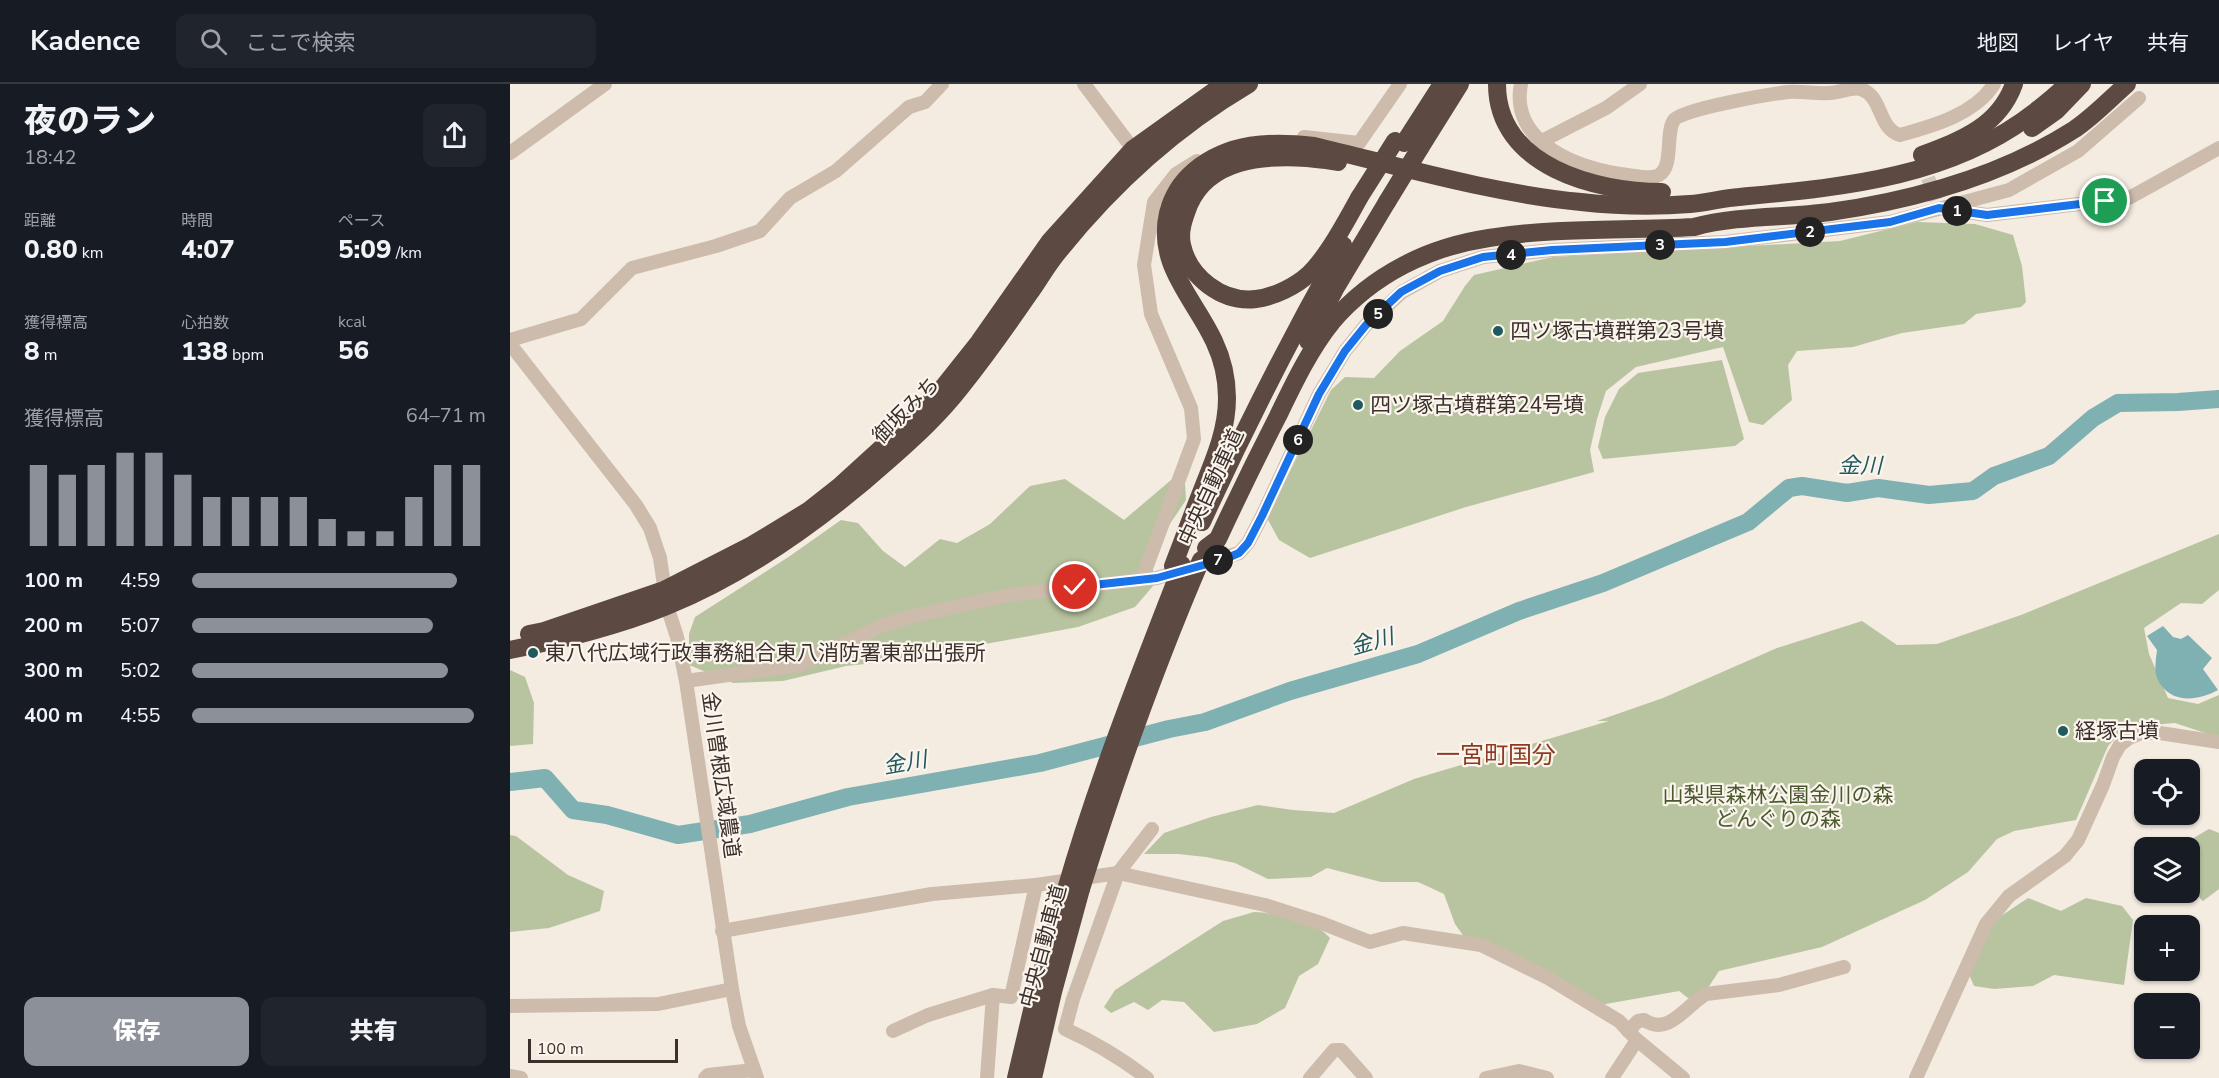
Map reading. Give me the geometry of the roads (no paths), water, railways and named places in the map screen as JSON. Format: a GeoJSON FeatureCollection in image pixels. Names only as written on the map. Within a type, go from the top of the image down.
{"type":"FeatureCollection","features":[{"type":"Feature","properties":{"kind":"highway","name":"御坂みち"},"geometry":{"type":"LineString","coordinates":[[510,650],[581,635],[665,598],[808,511],[841,485],[920,413],[979,342],[1050,242],[1138,155],[1224,84]]}},
{"type":"Feature","properties":{"kind":"highway","name":"御坂みち"},"geometry":{"type":"LineString","coordinates":[[1138,155],[1249,84]]}},
{"type":"Feature","properties":{"kind":"highway"},"geometry":{"type":"LineString","coordinates":[[1431,84],[1406,144],[1372,199],[1338,235],[1309,274],[1287,289],[1257,299],[1237,299],[1215,291],[1200,279],[1188,264],[1182,243],[1182,222],[1202,183],[1224,168],[1243,161],[1277,156],[1330,160],[1411,183],[1564,211],[1695,217],[1715,221]]}},
{"type":"Feature","properties":{"kind":"highway","name":"中央自動車道"},"geometry":{"type":"LineString","coordinates":[[1032,1078],[1053,992],[1085,823],[1169,597],[1166,590],[1321,283],[1442,84]]}},
{"type":"Feature","properties":{"kind":"highway","name":"中央自動車道"},"geometry":{"type":"LineString","coordinates":[[1406,144],[1460,84]]}},
{"type":"Feature","properties":{"kind":"highway"},"geometry":{"type":"LineString","coordinates":[[1497,84],[1501,112],[1507,126],[1528,151],[1558,170],[1595,185],[1619,190],[1692,192],[1719,199]]}},
{"type":"Feature","properties":{"kind":"highway"},"geometry":{"type":"LineString","coordinates":[[1860,183],[1893,166],[1954,143],[1987,124],[2003,108],[2014,84]]}},
{"type":"Feature","properties":{"kind":"highway"},"geometry":{"type":"LineString","coordinates":[[1178,566],[1221,442],[1226,420],[1227,398],[1223,363],[1213,340],[1174,272],[1165,239],[1170,205],[1187,177],[1202,165],[1235,148],[1270,142],[1314,146],[1474,185],[1579,202],[1692,204],[1860,183],[1911,172],[1984,145],[2023,121],[2067,84]]}},
{"type":"Feature","properties":{"kind":"highway"},"geometry":{"type":"LineString","coordinates":[[1831,212],[1902,185],[1977,161],[2056,111],[2082,84]]}},
{"type":"Feature","properties":{"kind":"highway"},"geometry":{"type":"LineString","coordinates":[[1204,554],[1218,539],[1300,373],[1332,322],[1376,281],[1402,265],[1430,252],[1490,238],[1529,233],[1694,227],[1715,221],[1831,212],[1890,201],[1962,180],[2031,155],[2077,127],[2127,84]]}},
{"type":"Feature","properties":{"kind":"highway","name":"中央自動車道"},"geometry":{"type":"LineString","coordinates":[[1016,1078],[1038,985],[1101,824],[1164,648],[1204,554],[1296,362],[1335,289],[1372,199]]}},
{"type":"Feature","properties":{"kind":"highway","name":"御坂みち"},"geometry":{"type":"LineString","coordinates":[[510,637],[544,631],[665,598]]}},
{"type":"Feature","properties":{"kind":"street"},"geometry":{"type":"LineString","coordinates":[[510,153],[605,84]]}},
{"type":"Feature","properties":{"kind":"street"},"geometry":{"type":"LineString","coordinates":[[510,342],[581,319],[632,268],[716,246],[760,231],[790,198],[836,171],[909,107],[925,102],[942,84]]}},
{"type":"Feature","properties":{"kind":"street"},"geometry":{"type":"LineString","coordinates":[[1084,84],[1138,155]]}},
{"type":"Feature","properties":{"kind":"street"},"geometry":{"type":"LineString","coordinates":[[1142,579],[1194,439],[1191,408],[1151,314],[1144,265],[1154,202],[1176,174],[1215,149],[1256,138],[1298,136],[1359,143],[1401,84]]}},
{"type":"Feature","properties":{"kind":"street"},"geometry":{"type":"LineString","coordinates":[[1521,84],[1518,96],[1524,121],[1540,142],[1572,161],[1614,174],[1648,177],[1659,175],[1666,168],[1673,121],[1681,114],[1789,92],[1830,93],[1859,88],[1872,96],[1886,126],[1893,133],[1900,135],[1946,120],[1973,106],[1989,93],[1994,84]]}},
{"type":"Feature","properties":{"kind":"street"},"geometry":{"type":"LineString","coordinates":[[1540,142],[1606,108],[1640,84]]}},
{"type":"Feature","properties":{"kind":"street"},"geometry":{"type":"LineString","coordinates":[[686,681],[800,666],[884,625],[924,614],[1009,595],[1157,578],[1239,553],[1248,543],[1319,394],[1345,351],[1366,325],[1401,292],[1440,271],[1483,257],[1552,250],[1725,242],[1890,222],[1937,204],[2009,190],[2078,151],[2139,98]]}},
{"type":"Feature","properties":{"kind":"street"},"geometry":{"type":"LineString","coordinates":[[1912,132],[1919,150]]}},
{"type":"Feature","properties":{"kind":"street"},"geometry":{"type":"LineString","coordinates":[[1937,204],[1987,215],[2129,198],[2219,148]]}},
{"type":"Feature","properties":{"kind":"street","name":"金川曽根広域農道"},"geometry":{"type":"LineString","coordinates":[[510,342],[636,505],[650,528],[660,558],[665,598],[677,637],[686,681],[722,931],[739,1026],[756,1074]]}},
{"type":"Feature","properties":{"kind":"street"},"geometry":{"type":"LineString","coordinates":[[1916,1078],[1986,924],[2009,896],[2065,856],[2078,840],[2120,745],[2141,733],[2160,733],[2219,742]]}},
{"type":"Feature","properties":{"kind":"street"},"geometry":{"type":"LineString","coordinates":[[1147,1078],[1129,1064],[1065,1029],[1068,999],[1118,873],[1152,829]]}},
{"type":"Feature","properties":{"kind":"street"},"geometry":{"type":"LineString","coordinates":[[722,931],[932,894],[1036,885],[1118,873],[1265,905],[1370,942],[1403,933],[1481,945],[1548,978],[1618,1021],[1683,1078]]}},
{"type":"Feature","properties":{"kind":"street"},"geometry":{"type":"LineString","coordinates":[[893,1031],[928,1015],[993,995],[1016,997],[1036,885]]}},
{"type":"Feature","properties":{"kind":"street"},"geometry":{"type":"LineString","coordinates":[[1612,1078],[1638,1021],[1644,1020],[1660,1026],[1688,1009],[1696,999],[1706,994],[1779,986],[1844,968]]}},
{"type":"Feature","properties":{"kind":"street"},"geometry":{"type":"LineString","coordinates":[[510,1006],[658,1004],[732,989]]}},
{"type":"Feature","properties":{"kind":"street"},"geometry":{"type":"LineString","coordinates":[[987,1078],[993,995]]}},
{"type":"Feature","properties":{"kind":"street"},"geometry":{"type":"LineString","coordinates":[[1310,1078],[1334,1050],[1341,1050],[1366,1078]]}},
{"type":"Feature","properties":{"kind":"street"},"geometry":{"type":"LineString","coordinates":[[1486,1078],[1519,1071],[1547,1078]]}},
{"type":"Feature","properties":{"kind":"street"},"geometry":{"type":"LineString","coordinates":[[705,1078],[708,1075],[756,1074]]}},
{"type":"Feature","properties":{"kind":"street"},"geometry":{"type":"LineString","coordinates":[[510,1076],[521,1078]]}},
{"type":"Feature","properties":{"kind":"water"},"geometry":{"type":"Polygon","coordinates":[[[2163,626],[2173,637],[2181,639],[2188,635],[2212,658],[2203,669],[2218,690],[2202,697],[2185,698],[2176,697],[2162,687],[2156,672],[2157,650],[2147,636],[2163,626]]]}},
{"type":"Feature","properties":{"kind":"waterway","name":"金川"},"geometry":{"type":"LineString","coordinates":[[510,782],[545,778],[573,810],[607,815],[678,835],[750,824],[848,797],[1040,763],[1169,729],[1205,722],[1290,691],[1418,654],[1519,611],[1603,583],[1748,522],[1789,488],[1802,486],[1847,493],[1878,488],[1929,495],[1973,491],[1994,476],[2049,456],[2093,418],[2118,403],[2219,399]]}},
{"type":"Feature","properties":{"kind":"tunnel"},"geometry":{"type":"LineString","coordinates":[[1921,158],[1936,200]]}},
{"type":"Feature","properties":{"kind":"tunnel"},"geometry":{"type":"LineString","coordinates":[[1022,998],[1064,999]]}},
{"type":"Feature","properties":{"kind":"place","name":"四ツ塚古墳群第23号墳"},"geometry":{"type":"Point","coordinates":[1498,331]}},
{"type":"Feature","properties":{"kind":"place","name":"四ツ塚古墳群第24号墳"},"geometry":{"type":"Point","coordinates":[1358,405]}},
{"type":"Feature","properties":{"kind":"place","name":"東八代広域行政事務組合東八消防署東部出張所"},"geometry":{"type":"Point","coordinates":[533,653]}},
{"type":"Feature","properties":{"kind":"place","name":"経塚古墳"},"geometry":{"type":"Point","coordinates":[2063,731]}},
{"type":"Feature","properties":{"kind":"district","name":"一宮町国分"},"geometry":{"type":"Point","coordinates":[1496,755]}},
{"type":"Feature","properties":{"kind":"park label","name":"山梨県森林公園金川の森 どんぐりの森"},"geometry":{"type":"Point","coordinates":[1778,807]}}]}
